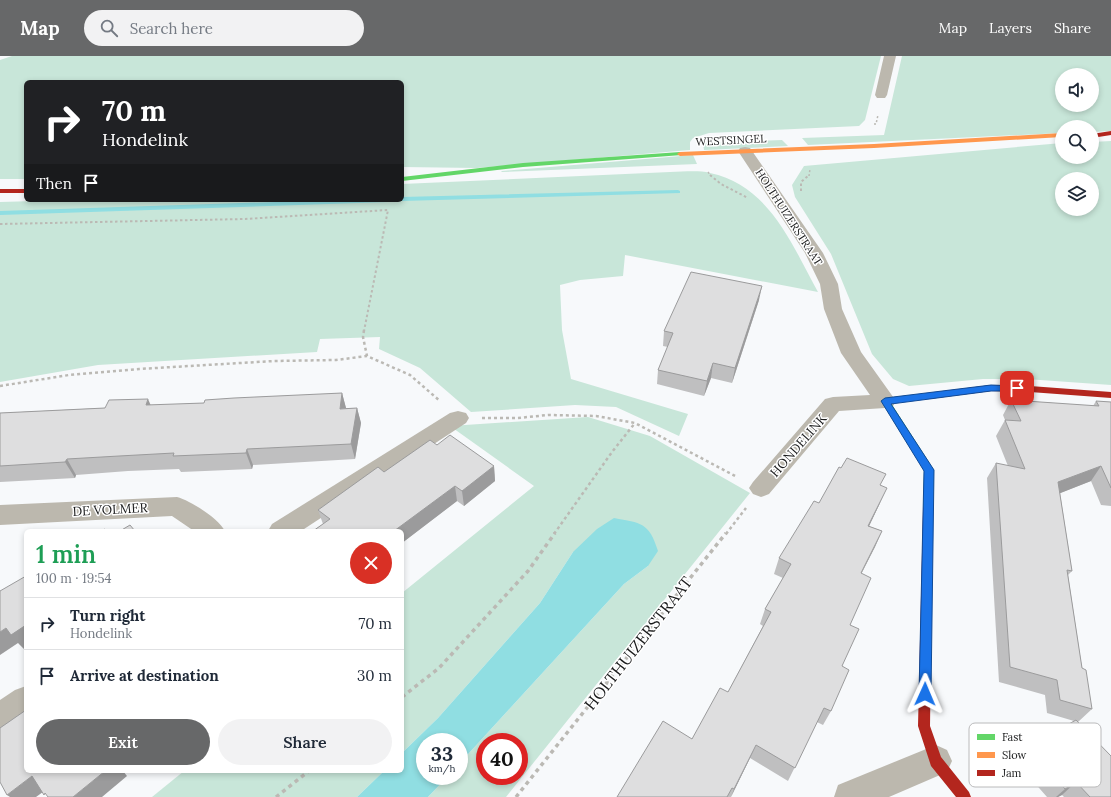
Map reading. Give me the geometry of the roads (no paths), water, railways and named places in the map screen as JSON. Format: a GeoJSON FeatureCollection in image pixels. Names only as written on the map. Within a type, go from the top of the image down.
{"type":"FeatureCollection","features":[{"type":"Feature","properties":{"kind":"main road"},"geometry":{"type":"LineString","coordinates":[[1099,134],[1111,133]]}},
{"type":"Feature","properties":{"kind":"main road","name":"WESTSINGEL"},"geometry":{"type":"LineString","coordinates":[[404,179],[523,165],[645,155],[750,161],[794,149],[1055,135]]}},
{"type":"Feature","properties":{"kind":"main road"},"geometry":{"type":"LineString","coordinates":[[958,150],[1055,141]]}},
{"type":"Feature","properties":{"kind":"main road","name":"WESTSINGEL"},"geometry":{"type":"LineString","coordinates":[[404,179],[514,176]]}},
{"type":"Feature","properties":{"kind":"main road"},"geometry":{"type":"LineString","coordinates":[[0,191],[24,191]]}},
{"type":"Feature","properties":{"kind":"main road","name":"HONDELINK"},"geometry":{"type":"LineString","coordinates":[[885,401],[991,388],[1030,389],[1111,395]]}},
{"type":"Feature","properties":{"kind":"main road"},"geometry":{"type":"LineString","coordinates":[[885,401],[929,470],[924,726],[936,762],[964,797]]}},
{"type":"Feature","properties":{"kind":"street"},"geometry":{"type":"LineString","coordinates":[[881,95],[890,56]]}},
{"type":"Feature","properties":{"kind":"street","name":"HOLTHUIZERSTRAAT"},"geometry":{"type":"LineString","coordinates":[[750,161],[814,253],[830,284],[833,309],[851,353],[885,401]]}},
{"type":"Feature","properties":{"kind":"street","name":"HONDELINK"},"geometry":{"type":"LineString","coordinates":[[761,488],[833,404],[885,401]]}},
{"type":"Feature","properties":{"kind":"street"},"geometry":{"type":"LineString","coordinates":[[284,529],[458,418]]}},
{"type":"Feature","properties":{"kind":"street","name":"DE VOLMER"},"geometry":{"type":"LineString","coordinates":[[0,515],[177,506],[209,529]]}},
{"type":"Feature","properties":{"kind":"street"},"geometry":{"type":"LineString","coordinates":[[0,717],[24,701]]}},
{"type":"Feature","properties":{"kind":"street"},"geometry":{"type":"LineString","coordinates":[[850,797],[936,762]]}},
{"type":"Feature","properties":{"kind":"water"},"geometry":{"type":"Polygon","coordinates":[[[614,518],[637,523],[647,529],[655,541],[658,551],[648,566],[624,584],[487,733],[476,733],[476,745],[468,754],[468,733],[423,733],[438,718],[540,603],[573,552],[597,529],[614,518]]]}},
{"type":"Feature","properties":{"kind":"water"},"geometry":{"type":"Polygon","coordinates":[[[416,739],[416,785],[439,785],[428,797],[357,797],[382,773],[404,773],[404,751],[416,739]]]}},
{"type":"Feature","properties":{"kind":"waterway"},"geometry":{"type":"LineString","coordinates":[[404,199],[678,192]]}},
{"type":"Feature","properties":{"kind":"waterway"},"geometry":{"type":"LineString","coordinates":[[0,213],[331,202]]}}]}
